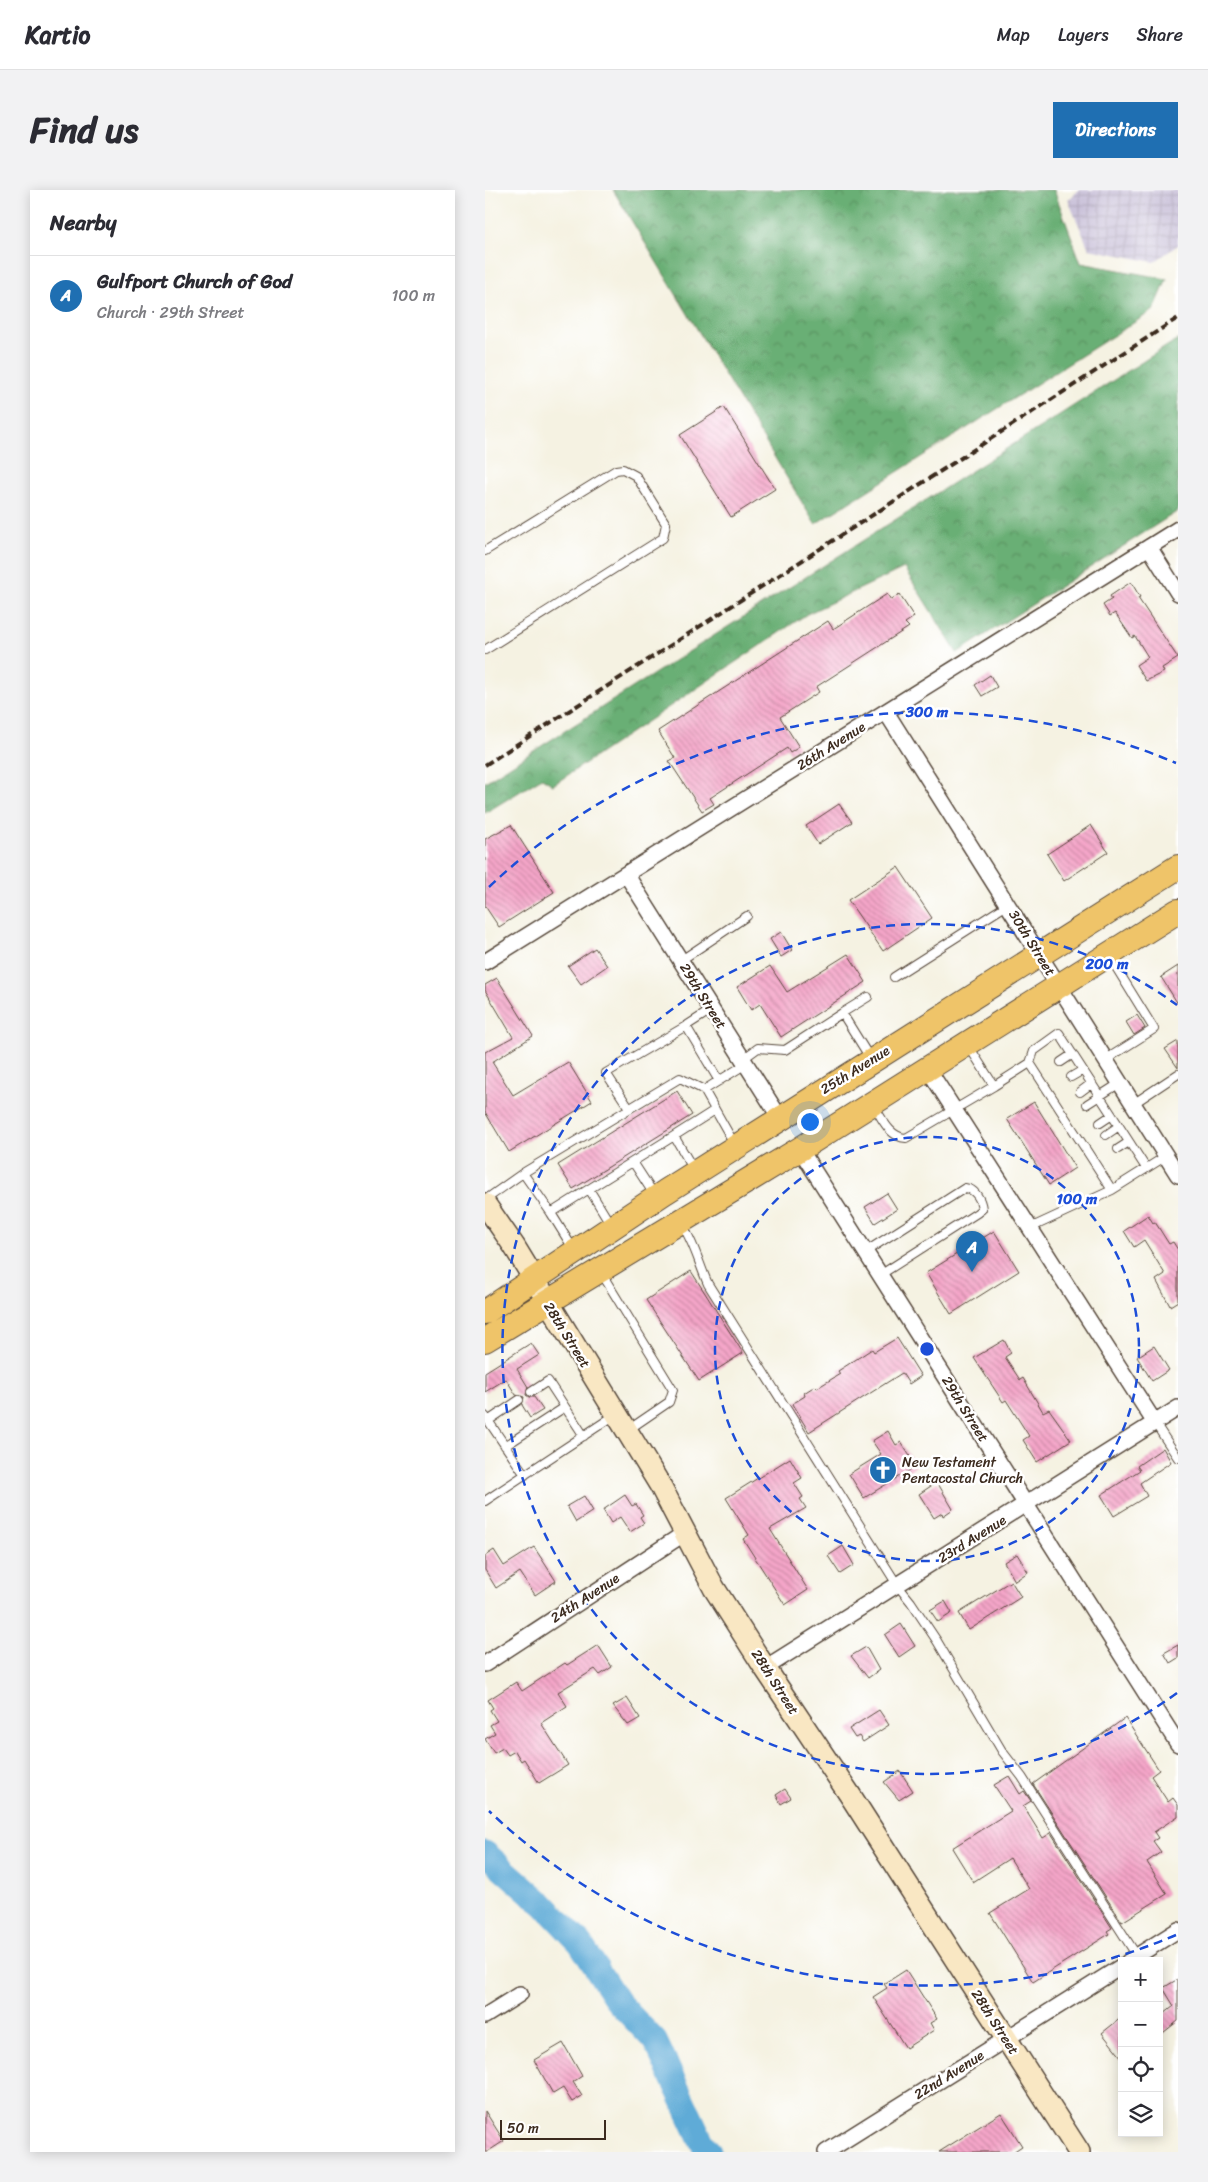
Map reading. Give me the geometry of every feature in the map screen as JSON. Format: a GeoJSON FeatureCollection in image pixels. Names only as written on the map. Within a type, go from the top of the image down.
{"type":"FeatureCollection","features":[{"type":"Feature","properties":{"kind":"main road","name":"25th Avenue"},"geometry":{"type":"LineString","coordinates":[[485,1312],[695,1172],[1178,867]]}},
{"type":"Feature","properties":{"kind":"main road"},"geometry":{"type":"LineString","coordinates":[[485,1340],[546,1301],[800,1149],[1178,911]]}},
{"type":"Feature","properties":{"kind":"main road","name":"28th Street"},"geometry":{"type":"LineString","coordinates":[[485,1204],[660,1484],[714,1588],[765,1668],[851,1795],[1079,2152]]}},
{"type":"Feature","properties":{"kind":"street","name":"26th Avenue"},"geometry":{"type":"LineString","coordinates":[[485,962],[1178,530]]}},
{"type":"Feature","properties":{"kind":"street"},"geometry":{"type":"LineString","coordinates":[[1149,547],[1178,593]]}},
{"type":"Feature","properties":{"kind":"street","name":"30th Street"},"geometry":{"type":"LineString","coordinates":[[886,712],[1178,1175]]}},
{"type":"Feature","properties":{"kind":"street","name":"29th Street"},"geometry":{"type":"LineString","coordinates":[[625,874],[780,1118]]}},
{"type":"Feature","properties":{"kind":"street"},"geometry":{"type":"LineString","coordinates":[[927,1069],[1155,1423]]}},
{"type":"Feature","properties":{"kind":"street","name":"29th Street"},"geometry":{"type":"LineString","coordinates":[[800,1149],[1178,1744]]}},
{"type":"Feature","properties":{"kind":"street","name":"23rd Avenue"},"geometry":{"type":"LineString","coordinates":[[765,1668],[1178,1408]]}},
{"type":"Feature","properties":{"kind":"street","name":"24th Avenue"},"geometry":{"type":"LineString","coordinates":[[485,1664],[685,1533]]}},
{"type":"Feature","properties":{"kind":"street"},"geometry":{"type":"LineString","coordinates":[[1135,1957],[1178,1930]]}},
{"type":"Feature","properties":{"kind":"street","name":"22nd Avenue"},"geometry":{"type":"LineString","coordinates":[[826,2152],[1118,1969]]}},
{"type":"Feature","properties":{"kind":"street"},"geometry":{"type":"LineString","coordinates":[[485,2016],[520,1994]]}},
{"type":"Feature","properties":{"kind":"lane"},"geometry":{"type":"LineString","coordinates":[[485,550],[616,470],[623,469],[636,476],[666,524],[663,538],[485,650]]}},
{"type":"Feature","properties":{"kind":"lane"},"geometry":{"type":"LineString","coordinates":[[894,976],[1007,905]]}},
{"type":"Feature","properties":{"kind":"lane"},"geometry":{"type":"LineString","coordinates":[[680,961],[747,916]]}},
{"type":"Feature","properties":{"kind":"lane"},"geometry":{"type":"LineString","coordinates":[[1105,1060],[1154,1029],[1108,954]]}},
{"type":"Feature","properties":{"kind":"lane"},"geometry":{"type":"LineString","coordinates":[[704,1090],[719,1081],[758,1048],[785,1050],[868,997]]}},
{"type":"Feature","properties":{"kind":"lane"},"geometry":{"type":"LineString","coordinates":[[629,1108],[606,1073],[711,1010]]}},
{"type":"Feature","properties":{"kind":"lane"},"geometry":{"type":"LineString","coordinates":[[843,1013],[871,1060]]}},
{"type":"Feature","properties":{"kind":"lane"},"geometry":{"type":"LineString","coordinates":[[686,1026],[719,1081]]}},
{"type":"Feature","properties":{"kind":"lane"},"geometry":{"type":"LineString","coordinates":[[873,1103],[893,1133],[898,1137],[906,1138],[955,1111],[1030,1063],[1034,1051],[1059,1033],[1146,1168]]}},
{"type":"Feature","properties":{"kind":"lane"},"geometry":{"type":"LineString","coordinates":[[967,1044],[994,1086]]}},
{"type":"Feature","properties":{"kind":"lane"},"geometry":{"type":"LineString","coordinates":[[1061,1062],[1073,1054]]}},
{"type":"Feature","properties":{"kind":"lane"},"geometry":{"type":"LineString","coordinates":[[1030,1063],[1041,1074],[1051,1090],[1057,1105],[1112,1190]]}},
{"type":"Feature","properties":{"kind":"lane"},"geometry":{"type":"LineString","coordinates":[[1071,1077],[1083,1070]]}},
{"type":"Feature","properties":{"kind":"lane"},"geometry":{"type":"LineString","coordinates":[[1133,1104],[1178,1074]]}},
{"type":"Feature","properties":{"kind":"lane"},"geometry":{"type":"LineString","coordinates":[[485,1200],[523,1173],[680,1078],[704,1090],[736,1146]]}},
{"type":"Feature","properties":{"kind":"lane"},"geometry":{"type":"LineString","coordinates":[[1079,1092],[1092,1083]]}},
{"type":"Feature","properties":{"kind":"lane"},"geometry":{"type":"LineString","coordinates":[[1087,1104],[1120,1083]]}},
{"type":"Feature","properties":{"kind":"lane"},"geometry":{"type":"LineString","coordinates":[[1057,1105],[1065,1100]]}},
{"type":"Feature","properties":{"kind":"lane"},"geometry":{"type":"LineString","coordinates":[[551,1213],[715,1110]]}},
{"type":"Feature","properties":{"kind":"lane"},"geometry":{"type":"LineString","coordinates":[[1066,1118],[1073,1113]]}},
{"type":"Feature","properties":{"kind":"lane"},"geometry":{"type":"LineString","coordinates":[[1100,1123],[1112,1115]]}},
{"type":"Feature","properties":{"kind":"lane"},"geometry":{"type":"LineString","coordinates":[[1106,1134],[1119,1126]]}},
{"type":"Feature","properties":{"kind":"lane"},"geometry":{"type":"LineString","coordinates":[[1077,1137],[1085,1131]]}},
{"type":"Feature","properties":{"kind":"lane"},"geometry":{"type":"LineString","coordinates":[[674,1136],[695,1172]]}},
{"type":"Feature","properties":{"kind":"lane"},"geometry":{"type":"LineString","coordinates":[[1118,1149],[1129,1142]]}},
{"type":"Feature","properties":{"kind":"lane"},"geometry":{"type":"LineString","coordinates":[[1085,1148],[1093,1143]]}},
{"type":"Feature","properties":{"kind":"lane"},"geometry":{"type":"LineString","coordinates":[[1030,1228],[1112,1190],[1166,1156]]}},
{"type":"Feature","properties":{"kind":"lane"},"geometry":{"type":"LineString","coordinates":[[1095,1164],[1102,1159]]}},
{"type":"Feature","properties":{"kind":"lane"},"geometry":{"type":"LineString","coordinates":[[633,1162],[656,1198]]}},
{"type":"Feature","properties":{"kind":"lane"},"geometry":{"type":"LineString","coordinates":[[523,1173],[575,1252]]}},
{"type":"Feature","properties":{"kind":"lane"},"geometry":{"type":"LineString","coordinates":[[865,1252],[965,1188],[975,1192],[981,1203],[981,1209],[977,1213],[880,1275]]}},
{"type":"Feature","properties":{"kind":"lane"},"geometry":{"type":"LineString","coordinates":[[589,1189],[612,1227]]}},
{"type":"Feature","properties":{"kind":"lane"},"geometry":{"type":"LineString","coordinates":[[680,1221],[693,1241],[698,1262],[708,1284],[897,1586],[911,1602],[937,1641],[1002,1751],[1023,1777],[1132,1957]]}},
{"type":"Feature","properties":{"kind":"lane"},"geometry":{"type":"LineString","coordinates":[[485,1501],[583,1436],[669,1402],[673,1390],[599,1270]]}},
{"type":"Feature","properties":{"kind":"lane"},"geometry":{"type":"LineString","coordinates":[[531,1392],[548,1381],[583,1436]]}},
{"type":"Feature","properties":{"kind":"lane"},"geometry":{"type":"LineString","coordinates":[[519,1400],[487,1418],[525,1475]]}},
{"type":"Feature","properties":{"kind":"lane"},"geometry":{"type":"LineString","coordinates":[[505,1446],[565,1408]]}},
{"type":"Feature","properties":{"kind":"lane"},"geometry":{"type":"LineString","coordinates":[[1155,1423],[1178,1458]]}},
{"type":"Feature","properties":{"kind":"shaded area"},"geometry":{"type":"Polygon","coordinates":[[[1079,190],[1178,190],[1178,245],[1154,262],[1089,249],[1068,200],[1079,190]]]}},
{"type":"Feature","properties":{"kind":"green space"},"geometry":{"type":"Polygon","coordinates":[[[613,190],[1054,190],[1081,263],[1167,279],[1154,310],[815,524],[613,190]]]}},
{"type":"Feature","properties":{"kind":"green space"},"geometry":{"type":"Polygon","coordinates":[[[1178,339],[1178,511],[957,653],[904,568],[807,614],[553,785],[542,778],[485,813],[485,782],[1178,339]]]}},
{"type":"Feature","properties":{"kind":"building"},"geometry":{"type":"Polygon","coordinates":[[[724,407],[775,489],[731,517],[680,435],[724,407]]]}},
{"type":"Feature","properties":{"kind":"building"},"geometry":{"type":"Polygon","coordinates":[[[1131,582],[1140,597],[1138,598],[1178,658],[1162,668],[1164,672],[1146,681],[1136,665],[1148,657],[1135,636],[1132,638],[1115,613],[1110,616],[1103,605],[1112,599],[1110,596],[1131,582]]]}},
{"type":"Feature","properties":{"kind":"building"},"geometry":{"type":"Polygon","coordinates":[[[887,594],[891,600],[899,594],[914,617],[905,623],[909,627],[816,687],[819,692],[780,717],[799,747],[790,753],[787,748],[710,798],[714,804],[702,811],[669,761],[675,758],[658,731],[828,621],[833,629],[887,594]]]}},
{"type":"Feature","properties":{"kind":"building"},"geometry":{"type":"Polygon","coordinates":[[[990,675],[997,687],[982,696],[975,685],[990,675]]]}},
{"type":"Feature","properties":{"kind":"building"},"geometry":{"type":"Polygon","coordinates":[[[839,804],[852,822],[818,844],[806,826],[839,804]]]}},
{"type":"Feature","properties":{"kind":"building"},"geometry":{"type":"Polygon","coordinates":[[[511,825],[554,892],[499,927],[485,906],[485,839],[511,825]]]}},
{"type":"Feature","properties":{"kind":"building"},"geometry":{"type":"Polygon","coordinates":[[[1091,825],[1108,852],[1064,881],[1047,854],[1091,825]]]}},
{"type":"Feature","properties":{"kind":"building"},"geometry":{"type":"Polygon","coordinates":[[[898,867],[932,918],[883,951],[848,900],[898,867]]]}},
{"type":"Feature","properties":{"kind":"building"},"geometry":{"type":"Polygon","coordinates":[[[781,932],[792,950],[781,957],[770,939],[781,932]]]}},
{"type":"Feature","properties":{"kind":"building"},"geometry":{"type":"Polygon","coordinates":[[[595,948],[607,966],[581,984],[568,966],[595,948]]]}},
{"type":"Feature","properties":{"kind":"building"},"geometry":{"type":"Polygon","coordinates":[[[848,954],[866,982],[781,1037],[760,1004],[751,1010],[737,987],[770,966],[787,992],[848,954]]]}},
{"type":"Feature","properties":{"kind":"building"},"geometry":{"type":"Polygon","coordinates":[[[1178,966],[1178,1004],[1161,977],[1178,966]]]}},
{"type":"Feature","properties":{"kind":"building"},"geometry":{"type":"Polygon","coordinates":[[[497,978],[533,1036],[492,1062],[513,1095],[568,1062],[592,1101],[509,1152],[485,1112],[485,1052],[513,1037],[485,990],[485,985],[497,978]]]}},
{"type":"Feature","properties":{"kind":"building"},"geometry":{"type":"Polygon","coordinates":[[[1137,1015],[1145,1028],[1134,1035],[1126,1022],[1137,1015]]]}},
{"type":"Feature","properties":{"kind":"building"},"geometry":{"type":"Polygon","coordinates":[[[1178,1041],[1178,1068],[1165,1049],[1178,1041]]]}},
{"type":"Feature","properties":{"kind":"building"},"geometry":{"type":"Polygon","coordinates":[[[677,1091],[692,1115],[573,1189],[558,1165],[677,1091]]]}},
{"type":"Feature","properties":{"kind":"building"},"geometry":{"type":"Polygon","coordinates":[[[1034,1102],[1075,1168],[1049,1185],[1007,1119],[1034,1102]]]}},
{"type":"Feature","properties":{"kind":"building"},"geometry":{"type":"Polygon","coordinates":[[[887,1193],[897,1209],[875,1223],[865,1207],[887,1193]]]}},
{"type":"Feature","properties":{"kind":"building"},"geometry":{"type":"Polygon","coordinates":[[[1148,1215],[1153,1223],[1155,1222],[1169,1244],[1173,1242],[1178,1250],[1178,1301],[1170,1306],[1156,1280],[1165,1274],[1144,1240],[1134,1247],[1124,1231],[1148,1215]]]}},
{"type":"Feature","properties":{"kind":"building"},"geometry":{"type":"Polygon","coordinates":[[[994,1231],[1019,1271],[951,1314],[926,1273],[994,1231]]]}},
{"type":"Feature","properties":{"kind":"building"},"geometry":{"type":"Polygon","coordinates":[[[691,1271],[743,1353],[699,1381],[646,1300],[691,1271]]]}},
{"type":"Feature","properties":{"kind":"building"},"geometry":{"type":"Polygon","coordinates":[[[897,1338],[921,1376],[909,1384],[902,1373],[809,1432],[792,1404],[805,1396],[804,1393],[815,1386],[817,1388],[840,1374],[838,1371],[872,1349],[874,1352],[897,1338]]]}},
{"type":"Feature","properties":{"kind":"building"},"geometry":{"type":"Polygon","coordinates":[[[1004,1340],[1011,1353],[1005,1357],[1020,1380],[1023,1378],[1043,1412],[1049,1409],[1071,1440],[1037,1462],[1023,1440],[1029,1436],[1006,1400],[1003,1402],[974,1358],[1004,1340]]]}},
{"type":"Feature","properties":{"kind":"building"},"geometry":{"type":"Polygon","coordinates":[[[531,1343],[539,1355],[517,1369],[528,1387],[526,1395],[534,1397],[543,1410],[530,1418],[522,1405],[524,1397],[516,1395],[506,1379],[485,1392],[485,1372],[531,1343]]]}},
{"type":"Feature","properties":{"kind":"building"},"geometry":{"type":"Polygon","coordinates":[[[1154,1346],[1169,1370],[1152,1381],[1137,1357],[1154,1346]]]}},
{"type":"Feature","properties":{"kind":"building","name":"New Testament Pentacostal Church"},"geometry":{"type":"Polygon","coordinates":[[[888,1431],[896,1445],[901,1442],[916,1466],[864,1498],[849,1474],[881,1454],[872,1441],[888,1431]]]}},
{"type":"Feature","properties":{"kind":"building"},"geometry":{"type":"Polygon","coordinates":[[[1163,1448],[1171,1462],[1140,1483],[1147,1496],[1114,1516],[1101,1495],[1140,1470],[1137,1466],[1163,1448]]]}},
{"type":"Feature","properties":{"kind":"building"},"geometry":{"type":"Polygon","coordinates":[[[790,1458],[802,1478],[794,1483],[803,1497],[800,1499],[806,1508],[770,1529],[808,1590],[785,1605],[743,1539],[749,1535],[726,1498],[790,1458]]]}},
{"type":"Feature","properties":{"kind":"building"},"geometry":{"type":"Polygon","coordinates":[[[937,1482],[953,1509],[943,1516],[942,1513],[934,1518],[919,1494],[937,1482]]]}},
{"type":"Feature","properties":{"kind":"building"},"geometry":{"type":"Polygon","coordinates":[[[625,1495],[632,1506],[636,1504],[643,1515],[640,1517],[644,1523],[630,1532],[620,1517],[611,1523],[603,1510],[625,1495]]]}},
{"type":"Feature","properties":{"kind":"building"},"geometry":{"type":"Polygon","coordinates":[[[584,1496],[593,1511],[576,1522],[567,1506],[584,1496]]]}},
{"type":"Feature","properties":{"kind":"building"},"geometry":{"type":"Polygon","coordinates":[[[843,1546],[854,1565],[840,1574],[828,1556],[843,1546]]]}},
{"type":"Feature","properties":{"kind":"building"},"geometry":{"type":"Polygon","coordinates":[[[534,1547],[556,1581],[535,1595],[520,1572],[496,1588],[485,1570],[485,1556],[494,1550],[504,1566],[534,1547]]]}},
{"type":"Feature","properties":{"kind":"building"},"geometry":{"type":"Polygon","coordinates":[[[1017,1554],[1028,1572],[1015,1581],[1004,1562],[1017,1554]]]}},
{"type":"Feature","properties":{"kind":"building"},"geometry":{"type":"Polygon","coordinates":[[[1011,1581],[1021,1597],[969,1630],[959,1613],[1011,1581]]]}},
{"type":"Feature","properties":{"kind":"building"},"geometry":{"type":"Polygon","coordinates":[[[945,1601],[952,1613],[938,1622],[930,1610],[945,1601]]]}},
{"type":"Feature","properties":{"kind":"building"},"geometry":{"type":"Polygon","coordinates":[[[901,1624],[915,1646],[899,1657],[885,1635],[901,1624]]]}},
{"type":"Feature","properties":{"kind":"building"},"geometry":{"type":"Polygon","coordinates":[[[598,1645],[612,1667],[600,1675],[595,1669],[558,1692],[567,1706],[541,1723],[568,1765],[539,1783],[524,1759],[521,1761],[515,1751],[508,1755],[503,1748],[494,1753],[485,1739],[495,1733],[490,1725],[497,1721],[490,1710],[493,1708],[488,1700],[516,1682],[522,1691],[565,1663],[567,1665],[598,1645]]]}},
{"type":"Feature","properties":{"kind":"building"},"geometry":{"type":"Polygon","coordinates":[[[1178,1645],[1178,1658],[1170,1663],[1164,1653],[1178,1645]]]}},
{"type":"Feature","properties":{"kind":"building"},"geometry":{"type":"Polygon","coordinates":[[[866,1647],[879,1670],[868,1678],[851,1656],[866,1647]]]}},
{"type":"Feature","properties":{"kind":"building"},"geometry":{"type":"Polygon","coordinates":[[[627,1698],[640,1718],[628,1725],[613,1706],[627,1698]]]}},
{"type":"Feature","properties":{"kind":"building"},"geometry":{"type":"Polygon","coordinates":[[[879,1710],[889,1725],[863,1742],[859,1736],[855,1738],[849,1729],[879,1710]]]}},
{"type":"Feature","properties":{"kind":"building"},"geometry":{"type":"Polygon","coordinates":[[[1125,1718],[1159,1770],[1151,1776],[1168,1802],[1173,1798],[1178,1805],[1178,1816],[1154,1832],[1158,1838],[1153,1841],[1161,1852],[1147,1862],[1167,1894],[1122,1922],[1033,1784],[1125,1718]]]}},
{"type":"Feature","properties":{"kind":"building"},"geometry":{"type":"Polygon","coordinates":[[[900,1771],[913,1791],[899,1800],[884,1782],[900,1771]]]}},
{"type":"Feature","properties":{"kind":"building"},"geometry":{"type":"Polygon","coordinates":[[[1009,1776],[1020,1794],[1024,1791],[1031,1801],[1023,1806],[1043,1838],[1051,1833],[1112,1928],[1107,1931],[1109,1934],[1033,1982],[990,1913],[1029,1889],[1010,1858],[973,1882],[952,1848],[1011,1811],[994,1785],[1009,1776]]]}},
{"type":"Feature","properties":{"kind":"building"},"geometry":{"type":"Polygon","coordinates":[[[785,1789],[791,1798],[781,1804],[776,1795],[785,1789]]]}},
{"type":"Feature","properties":{"kind":"building"},"geometry":{"type":"Polygon","coordinates":[[[906,1970],[937,2019],[930,2023],[934,2030],[906,2048],[873,1997],[887,1988],[884,1984],[906,1970]]]}},
{"type":"Feature","properties":{"kind":"building"},"geometry":{"type":"Polygon","coordinates":[[[1178,1979],[1178,2021],[1163,2033],[1163,2015],[1174,2006],[1163,1988],[1178,1979]]]}},
{"type":"Feature","properties":{"kind":"building"},"geometry":{"type":"Polygon","coordinates":[[[1118,2020],[1118,2053],[1102,2033],[1118,2020]]]}},
{"type":"Feature","properties":{"kind":"building"},"geometry":{"type":"Polygon","coordinates":[[[563,2043],[582,2076],[573,2082],[582,2096],[572,2102],[563,2088],[553,2094],[534,2060],[563,2043]]]}},
{"type":"Feature","properties":{"kind":"building"},"geometry":{"type":"Polygon","coordinates":[[[485,2111],[504,2141],[487,2152],[485,2152],[485,2111]]]}},
{"type":"Feature","properties":{"kind":"building"},"geometry":{"type":"Polygon","coordinates":[[[1001,2113],[1022,2146],[1013,2152],[939,2152],[1001,2113]]]}},
{"type":"Feature","properties":{"kind":"waterway"},"geometry":{"type":"LineString","coordinates":[[485,1853],[543,1904],[580,1943],[618,2002],[655,2041],[702,2142],[709,2152]]}},
{"type":"Feature","properties":{"kind":"railway"},"geometry":{"type":"LineString","coordinates":[[485,765],[1178,318]]}},
{"type":"Feature","properties":{"kind":"place","name":"Gulfport Church of God"},"geometry":{"type":"Point","coordinates":[972,1272]}},
{"type":"Feature","properties":{"kind":"place","name":"New Testament Pentacostal Church"},"geometry":{"type":"Point","coordinates":[883,1470]}}]}
